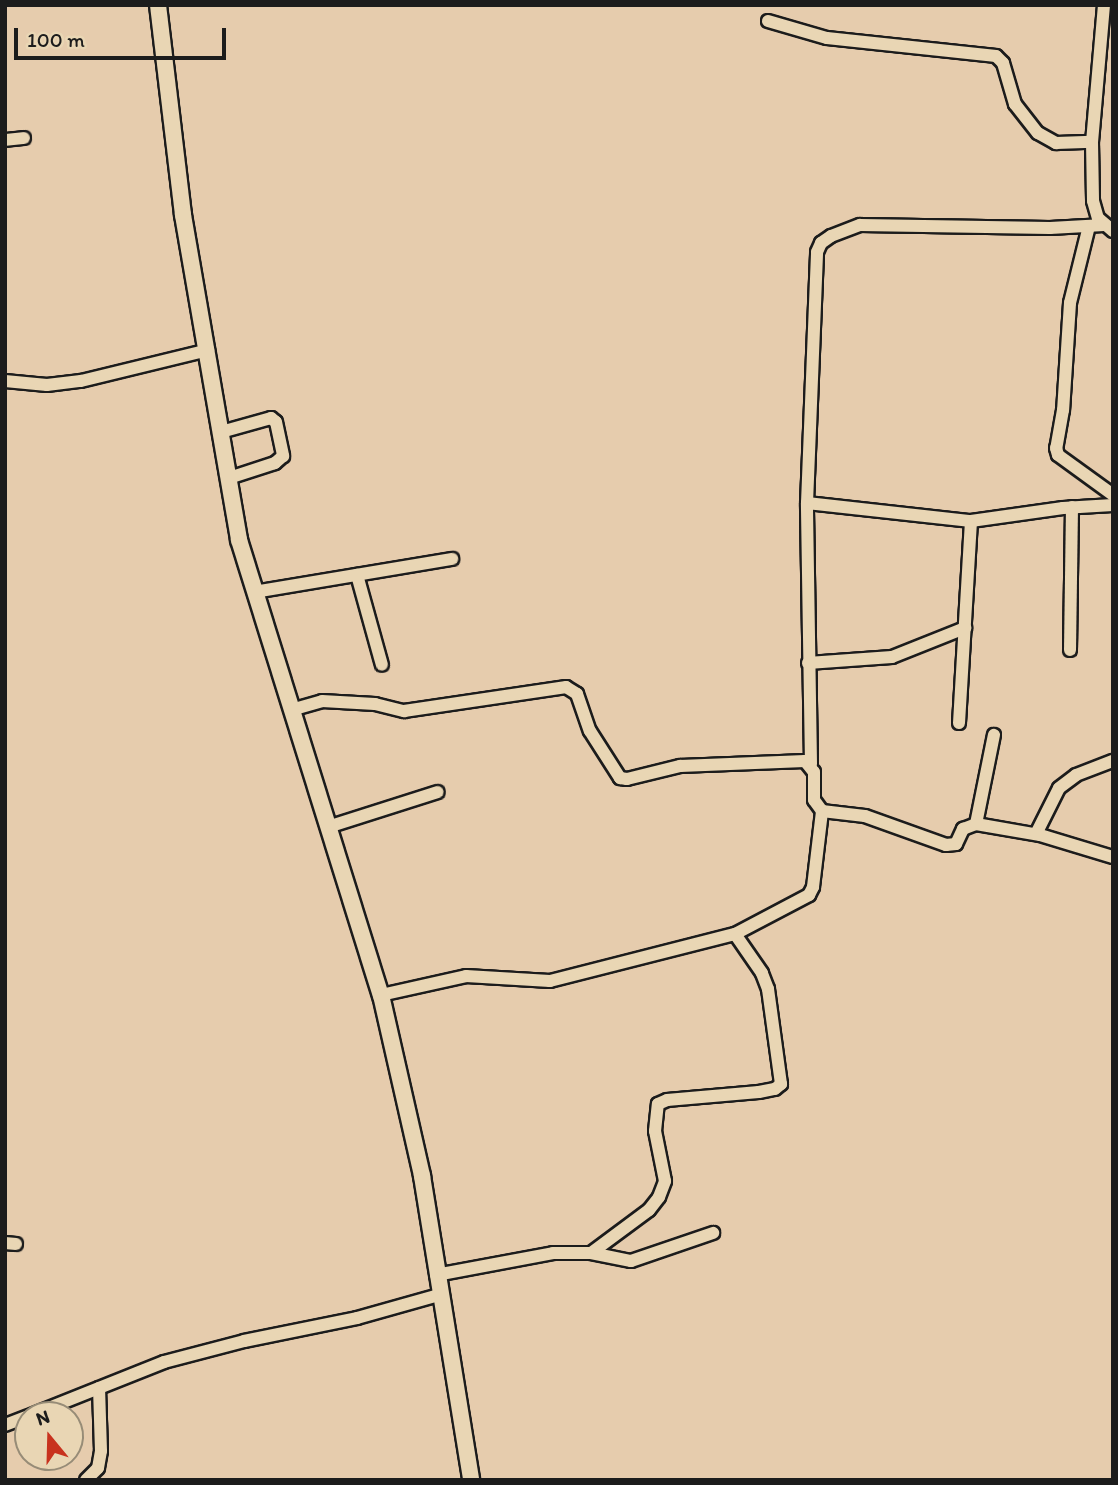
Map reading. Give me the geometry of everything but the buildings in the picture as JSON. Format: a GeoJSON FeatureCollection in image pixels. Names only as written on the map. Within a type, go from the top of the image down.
{"type":"FeatureCollection","features":[{"type":"Feature","properties":{"kind":"street"},"geometry":{"type":"LineString","coordinates":[[158,5],[181,206],[239,540],[381,995],[422,1176],[439,1295],[471,1480]]}},
{"type":"Feature","properties":{"kind":"street"},"geometry":{"type":"LineString","coordinates":[[1104,5],[1092,142],[1093,201],[1098,218],[1108,228]]}},
{"type":"Feature","properties":{"kind":"street"},"geometry":{"type":"LineString","coordinates":[[768,21],[827,38],[996,56],[1003,63],[1015,104],[1038,133],[1056,144],[1092,142]]}},
{"type":"Feature","properties":{"kind":"street"},"geometry":{"type":"LineString","coordinates":[[5,140],[24,138]]}},
{"type":"Feature","properties":{"kind":"street"},"geometry":{"type":"LineString","coordinates":[[381,995],[466,976],[550,981],[735,934],[809,895],[813,887],[822,811],[814,800],[808,663],[807,503],[817,251],[821,243],[843,230],[859,225],[1108,228]]}},
{"type":"Feature","properties":{"kind":"street"},"geometry":{"type":"LineString","coordinates":[[1089,226],[1070,303],[1063,410],[1056,448],[1058,455],[1113,495]]}},
{"type":"Feature","properties":{"kind":"street"},"geometry":{"type":"LineString","coordinates":[[5,381],[47,385],[81,381],[208,350]]}},
{"type":"Feature","properties":{"kind":"street"},"geometry":{"type":"LineString","coordinates":[[221,432],[271,418],[276,422],[283,456],[275,463],[229,478]]}},
{"type":"Feature","properties":{"kind":"street"},"geometry":{"type":"LineString","coordinates":[[807,503],[971,521],[1072,507],[1113,505]]}},
{"type":"Feature","properties":{"kind":"street"},"geometry":{"type":"LineString","coordinates":[[1070,650],[1072,507]]}},
{"type":"Feature","properties":{"kind":"street"},"geometry":{"type":"LineString","coordinates":[[959,723],[971,521]]}},
{"type":"Feature","properties":{"kind":"street"},"geometry":{"type":"LineString","coordinates":[[254,592],[452,559]]}},
{"type":"Feature","properties":{"kind":"street"},"geometry":{"type":"LineString","coordinates":[[357,575],[382,665]]}},
{"type":"Feature","properties":{"kind":"street"},"geometry":{"type":"LineString","coordinates":[[808,663],[892,657],[965,628]]}},
{"type":"Feature","properties":{"kind":"street"},"geometry":{"type":"LineString","coordinates":[[291,710],[322,701],[375,704],[404,711],[566,687],[578,694],[583,719],[620,778],[627,779],[680,766],[794,761],[811,765]]}},
{"type":"Feature","properties":{"kind":"street"},"geometry":{"type":"LineString","coordinates":[[976,824],[994,735]]}},
{"type":"Feature","properties":{"kind":"street"},"geometry":{"type":"LineString","coordinates":[[1036,834],[1059,788],[1076,775],[1113,761]]}},
{"type":"Feature","properties":{"kind":"street"},"geometry":{"type":"LineString","coordinates":[[328,827],[438,792]]}},
{"type":"Feature","properties":{"kind":"street"},"geometry":{"type":"LineString","coordinates":[[822,811],[866,816],[946,845],[956,844],[963,829],[976,824],[1036,834],[1113,858]]}},
{"type":"Feature","properties":{"kind":"street"},"geometry":{"type":"LineString","coordinates":[[592,1253],[649,1210],[659,1197],[665,1181],[655,1131],[658,1104],[667,1100],[759,1092],[775,1089],[781,1084],[768,989],[762,973],[735,934]]}},
{"type":"Feature","properties":{"kind":"street"},"geometry":{"type":"LineString","coordinates":[[436,1275],[535,1255],[592,1253],[631,1261],[713,1233]]}},
{"type":"Feature","properties":{"kind":"street"},"geometry":{"type":"LineString","coordinates":[[66,1401],[144,1368],[213,1348],[357,1318],[439,1295]]}},
{"type":"Feature","properties":{"kind":"street"},"geometry":{"type":"LineString","coordinates":[[86,1480],[98,1468],[101,1451],[99,1388]]}}]}
